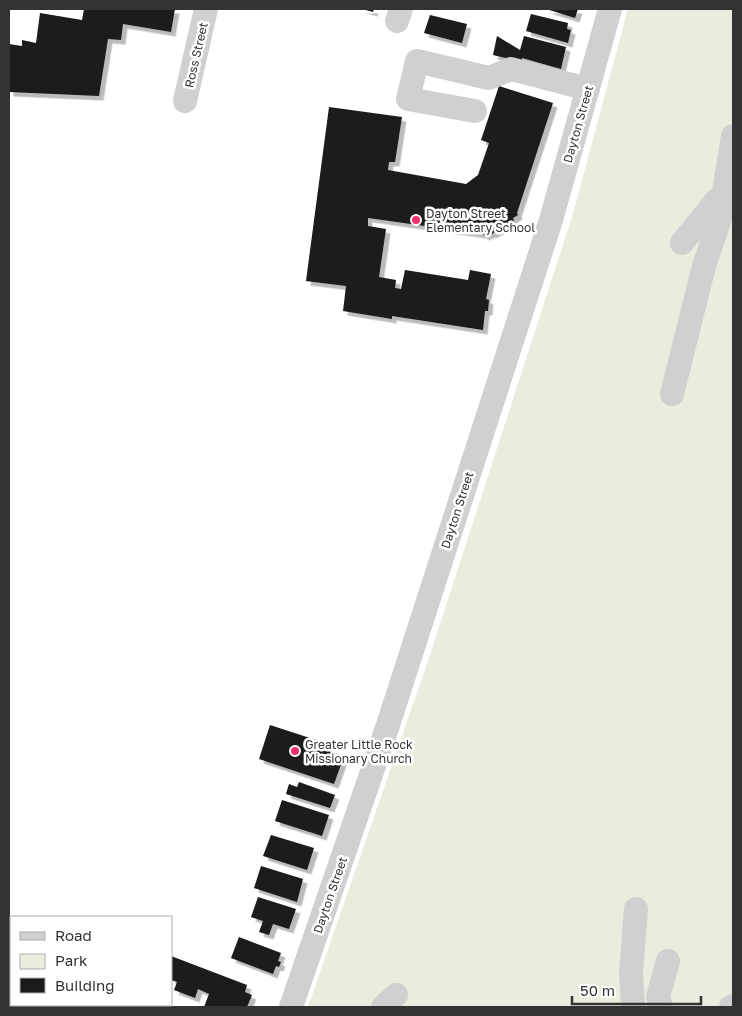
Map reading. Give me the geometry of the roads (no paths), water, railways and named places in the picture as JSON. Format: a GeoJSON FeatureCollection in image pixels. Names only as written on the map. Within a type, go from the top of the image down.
{"type":"FeatureCollection","features":[{"type":"Feature","properties":{"kind":"street","name":"Ross Street"},"geometry":{"type":"LineString","coordinates":[[185,101],[206,9]]}},
{"type":"Feature","properties":{"kind":"street","name":"Dayton Street"},"geometry":{"type":"LineString","coordinates":[[291,1007],[388,725],[551,220],[610,9]]}},
{"type":"Feature","properties":{"kind":"street"},"geometry":{"type":"LineString","coordinates":[[475,111],[408,99],[417,61],[489,78],[511,69],[588,89]]}},
{"type":"Feature","properties":{"kind":"street"},"geometry":{"type":"LineString","coordinates":[[672,394],[704,266],[723,210],[723,197],[733,136]]}},
{"type":"Feature","properties":{"kind":"street"},"geometry":{"type":"LineString","coordinates":[[682,243],[716,201],[723,197]]}},
{"type":"Feature","properties":{"kind":"street"},"geometry":{"type":"LineString","coordinates":[[634,1007],[631,972],[636,909]]}},
{"type":"Feature","properties":{"kind":"street"},"geometry":{"type":"LineString","coordinates":[[661,1007],[658,997],[668,961]]}},
{"type":"Feature","properties":{"kind":"place","name":"Dayton Street Elementary School"},"geometry":{"type":"Point","coordinates":[416,220]}},
{"type":"Feature","properties":{"kind":"place","name":"Greater Little Rock Missionary Church"},"geometry":{"type":"Point","coordinates":[295,751]}}]}
